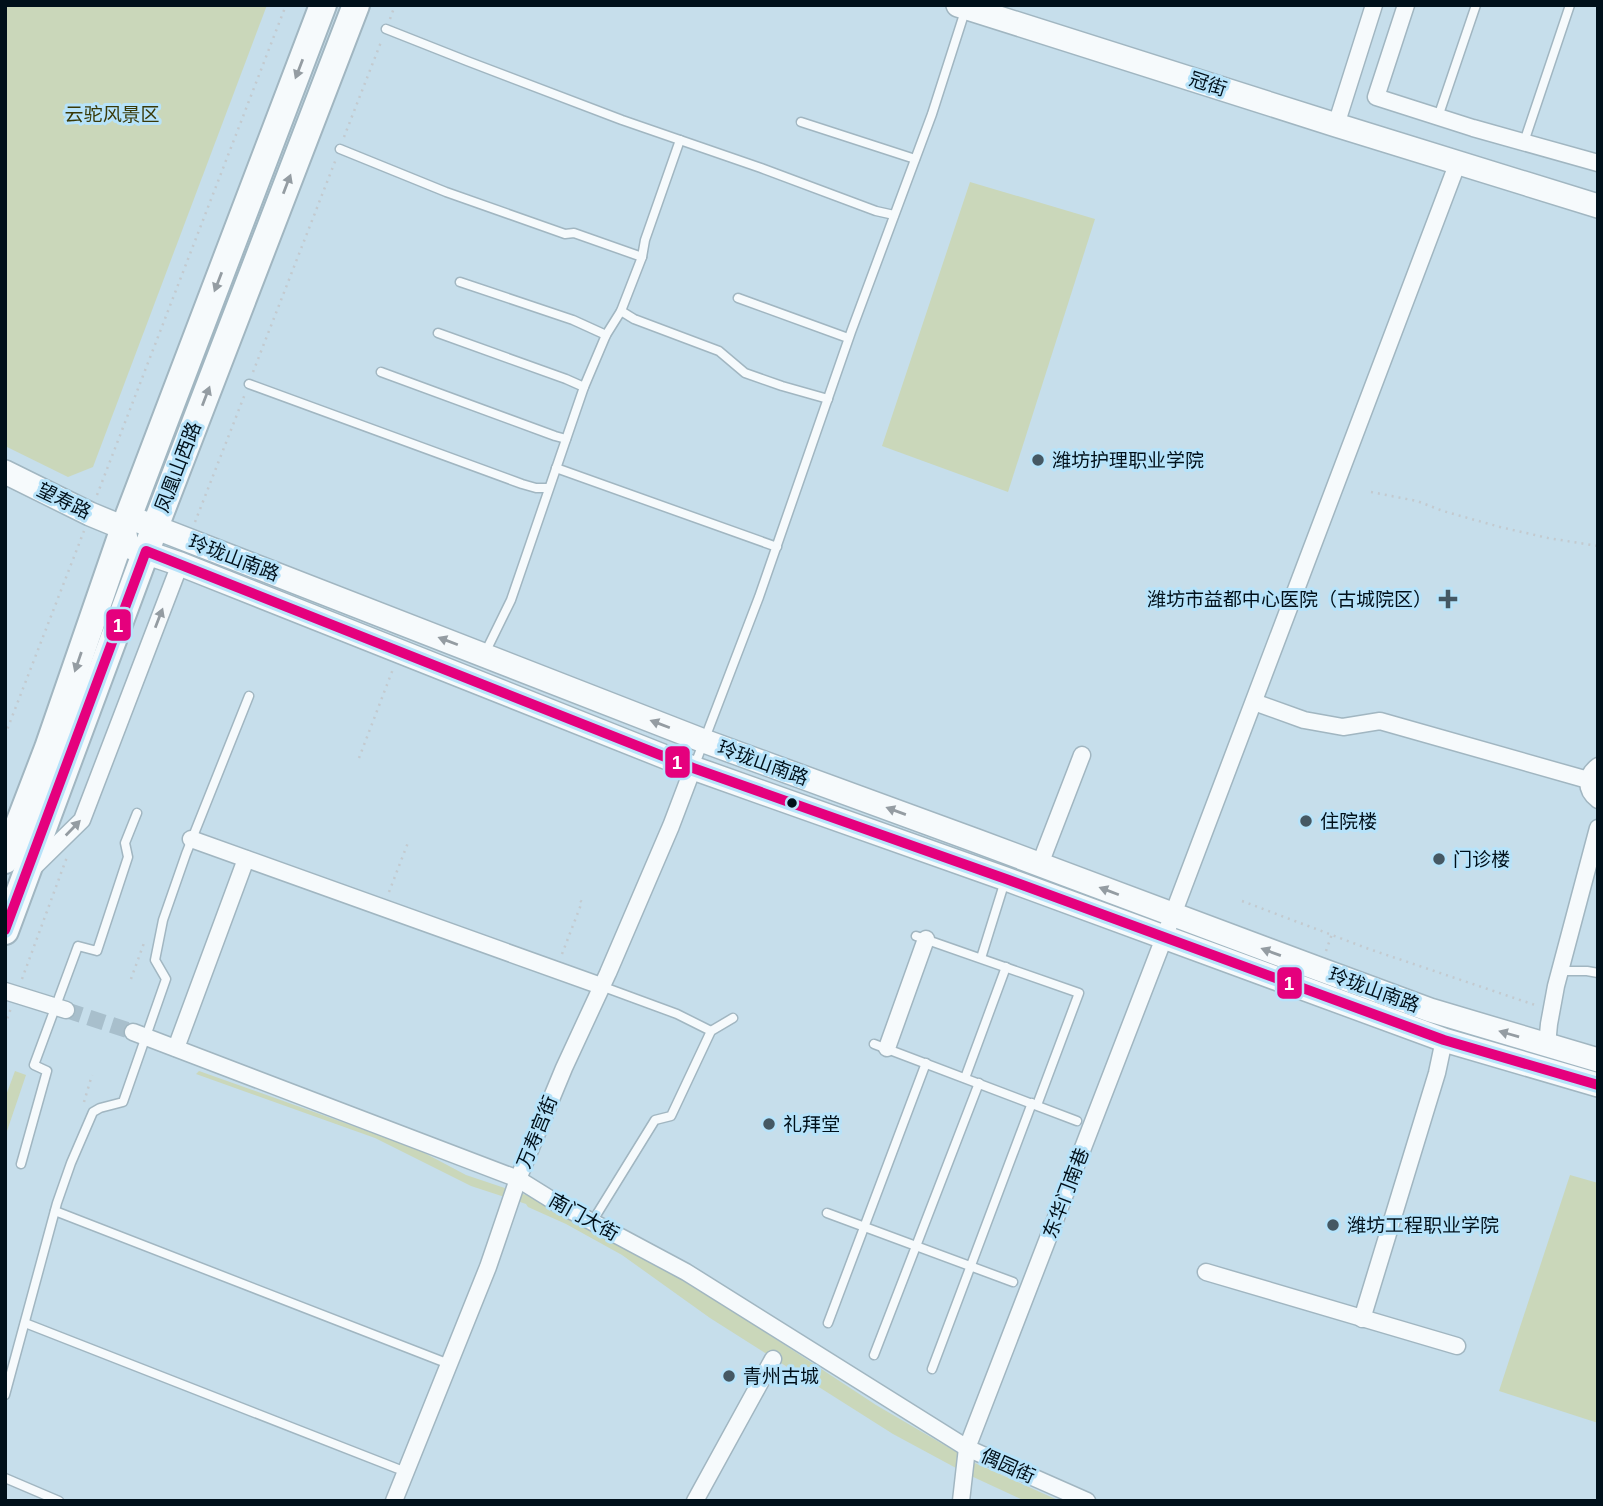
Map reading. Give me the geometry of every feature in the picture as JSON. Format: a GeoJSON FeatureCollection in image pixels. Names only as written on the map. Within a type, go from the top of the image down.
{"type":"FeatureCollection","features":[{"type":"Feature","properties":{"kind":"main road","name":"凤凰山西路"},"geometry":{"type":"LineString","coordinates":[[5,931],[15,868],[17,818],[48,748],[124,528],[323,5]]}},
{"type":"Feature","properties":{"kind":"main road","name":"凤凰山西路"},"geometry":{"type":"LineString","coordinates":[[15,868],[150,539],[356,5]]}},
{"type":"Feature","properties":{"kind":"main road","name":"冠街"},"geometry":{"type":"LineString","coordinates":[[963,6],[1598,206]]}},
{"type":"Feature","properties":{"kind":"main road","name":"望寿路"},"geometry":{"type":"LineString","coordinates":[[9,477],[124,528]]}},
{"type":"Feature","properties":{"kind":"main road","name":"玲珑山南路"},"geometry":{"type":"LineString","coordinates":[[124,528],[127,546],[150,539],[188,540],[704,741],[1430,1010],[1598,1060]]}},
{"type":"Feature","properties":{"kind":"main road","name":"玲珑山南路"},"geometry":{"type":"LineString","coordinates":[[150,539],[180,565],[693,768],[1006,879],[1444,1040],[1598,1085]]}},
{"type":"Feature","properties":{"kind":"street"},"geometry":{"type":"LineString","coordinates":[[1336,125],[1374,5]]}},
{"type":"Feature","properties":{"kind":"street"},"geometry":{"type":"LineString","coordinates":[[1406,5],[1376,97],[1598,163]]}},
{"type":"Feature","properties":{"kind":"street","name":"东华门南巷"},"geometry":{"type":"LineString","coordinates":[[961,1501],[967,1448],[1173,915],[1458,162]]}},
{"type":"Feature","properties":{"kind":"street"},"geometry":{"type":"LineString","coordinates":[[15,868],[82,820],[180,565]]}},
{"type":"Feature","properties":{"kind":"street"},"geometry":{"type":"LineString","coordinates":[[1254,702],[1304,720],[1343,727],[1380,721],[1588,780]]}},
{"type":"Feature","properties":{"kind":"street"},"geometry":{"type":"LineString","coordinates":[[1040,864],[1083,755]]}},
{"type":"Feature","properties":{"kind":"street"},"geometry":{"type":"LineString","coordinates":[[1598,766],[1592,770],[1588,780],[1588,790],[1598,800]]}},
{"type":"Feature","properties":{"kind":"street","name":"万寿宫街"},"geometry":{"type":"LineString","coordinates":[[394,1501],[488,1267],[518,1179],[671,826],[693,768]]}},
{"type":"Feature","properties":{"kind":"street"},"geometry":{"type":"LineString","coordinates":[[1548,1045],[1551,1010],[1559,971],[1598,828]]}},
{"type":"Feature","properties":{"kind":"street"},"geometry":{"type":"LineString","coordinates":[[191,839],[601,986]]}},
{"type":"Feature","properties":{"kind":"street"},"geometry":{"type":"LineString","coordinates":[[176,1048],[246,859]]}},
{"type":"Feature","properties":{"kind":"street"},"geometry":{"type":"LineString","coordinates":[[881,1046],[921,937]]}},
{"type":"Feature","properties":{"kind":"street"},"geometry":{"type":"LineString","coordinates":[[10,993],[61,1008]]}},
{"type":"Feature","properties":{"kind":"street","name":"南门大街"},"geometry":{"type":"LineString","coordinates":[[139,1034],[518,1179],[555,1202],[686,1272],[967,1448]]}},
{"type":"Feature","properties":{"kind":"street"},"geometry":{"type":"LineString","coordinates":[[1363,1319],[1437,1073],[1444,1040]]}},
{"type":"Feature","properties":{"kind":"street"},"geometry":{"type":"LineString","coordinates":[[1206,1272],[1457,1346]]}},
{"type":"Feature","properties":{"kind":"street"},"geometry":{"type":"LineString","coordinates":[[695,1501],[773,1359]]}},
{"type":"Feature","properties":{"kind":"street","name":"偶园街"},"geometry":{"type":"LineString","coordinates":[[967,1448],[1087,1501]]}},
{"type":"Feature","properties":{"kind":"lane"},"geometry":{"type":"LineString","coordinates":[[1438,117],[1476,5]]}},
{"type":"Feature","properties":{"kind":"lane"},"geometry":{"type":"LineString","coordinates":[[1524,142],[1570,5]]}},
{"type":"Feature","properties":{"kind":"lane"},"geometry":{"type":"LineString","coordinates":[[693,768],[777,547],[848,338],[932,114],[963,6]]}},
{"type":"Feature","properties":{"kind":"lane"},"geometry":{"type":"LineString","coordinates":[[386,29],[622,120],[876,211],[894,215]]}},
{"type":"Feature","properties":{"kind":"lane"},"geometry":{"type":"LineString","coordinates":[[801,122],[915,159]]}},
{"type":"Feature","properties":{"kind":"lane"},"geometry":{"type":"LineString","coordinates":[[484,655],[511,600],[584,387],[606,335],[621,311],[642,257],[645,240],[680,140]]}},
{"type":"Feature","properties":{"kind":"lane"},"geometry":{"type":"LineString","coordinates":[[340,149],[446,192],[565,234],[574,233],[642,257]]}},
{"type":"Feature","properties":{"kind":"lane"},"geometry":{"type":"LineString","coordinates":[[460,282],[573,320],[606,335]]}},
{"type":"Feature","properties":{"kind":"lane"},"geometry":{"type":"LineString","coordinates":[[738,298],[848,338]]}},
{"type":"Feature","properties":{"kind":"lane"},"geometry":{"type":"LineString","coordinates":[[621,311],[634,319],[719,351],[745,373],[828,399]]}},
{"type":"Feature","properties":{"kind":"lane"},"geometry":{"type":"LineString","coordinates":[[438,333],[584,387]]}},
{"type":"Feature","properties":{"kind":"lane"},"geometry":{"type":"LineString","coordinates":[[381,372],[566,439]]}},
{"type":"Feature","properties":{"kind":"lane"},"geometry":{"type":"LineString","coordinates":[[249,384],[522,484],[548,488]]}},
{"type":"Feature","properties":{"kind":"lane"},"geometry":{"type":"LineString","coordinates":[[556,468],[777,547]]}},
{"type":"Feature","properties":{"kind":"lane"},"geometry":{"type":"LineString","coordinates":[[5,1395],[55,1211],[71,1163],[93,1112],[123,1102],[139,1034],[166,978],[155,960],[163,920],[191,839],[248,695]]}},
{"type":"Feature","properties":{"kind":"lane"},"geometry":{"type":"LineString","coordinates":[[21,1164],[47,1071],[34,1065],[61,1008],[78,946],[97,951],[128,857],[125,843],[137,813]]}},
{"type":"Feature","properties":{"kind":"lane"},"geometry":{"type":"LineString","coordinates":[[981,958],[1006,879]]}},
{"type":"Feature","properties":{"kind":"lane"},"geometry":{"type":"LineString","coordinates":[[921,937],[1079,993],[932,1369]]}},
{"type":"Feature","properties":{"kind":"lane"},"geometry":{"type":"LineString","coordinates":[[965,1078],[1006,967]]}},
{"type":"Feature","properties":{"kind":"lane"},"geometry":{"type":"LineString","coordinates":[[1559,971],[1598,973]]}},
{"type":"Feature","properties":{"kind":"lane"},"geometry":{"type":"LineString","coordinates":[[601,986],[677,1014],[710,1031]]}},
{"type":"Feature","properties":{"kind":"lane"},"geometry":{"type":"LineString","coordinates":[[592,1222],[655,1120],[671,1116],[710,1031],[733,1018]]}},
{"type":"Feature","properties":{"kind":"lane"},"geometry":{"type":"LineString","coordinates":[[881,1046],[1077,1121]]}},
{"type":"Feature","properties":{"kind":"lane"},"geometry":{"type":"LineString","coordinates":[[828,1323],[926,1063]]}},
{"type":"Feature","properties":{"kind":"lane"},"geometry":{"type":"LineString","coordinates":[[874,1355],[979,1083]]}},
{"type":"Feature","properties":{"kind":"lane"},"geometry":{"type":"LineString","coordinates":[[55,1211],[449,1364]]}},
{"type":"Feature","properties":{"kind":"lane"},"geometry":{"type":"LineString","coordinates":[[827,1213],[1013,1282]]}},
{"type":"Feature","properties":{"kind":"lane"},"geometry":{"type":"LineString","coordinates":[[25,1323],[406,1472]]}},
{"type":"Feature","properties":{"kind":"lane"},"geometry":{"type":"LineString","coordinates":[[5,1478],[59,1501]]}},
{"type":"Feature","properties":{"kind":"path"},"geometry":{"type":"LineString","coordinates":[[5,735],[286,5]]}},
{"type":"Feature","properties":{"kind":"path"},"geometry":{"type":"LineString","coordinates":[[188,540],[395,5]]}},
{"type":"Feature","properties":{"kind":"path"},"geometry":{"type":"LineString","coordinates":[[1371,492],[1417,501],[1500,527],[1598,546]]}},
{"type":"Feature","properties":{"kind":"path"},"geometry":{"type":"LineString","coordinates":[[359,758],[400,652]]}},
{"type":"Feature","properties":{"kind":"path"},"geometry":{"type":"LineString","coordinates":[[384,908],[409,840]]}},
{"type":"Feature","properties":{"kind":"path"},"geometry":{"type":"LineString","coordinates":[[5,1025],[10,993],[68,857]]}},
{"type":"Feature","properties":{"kind":"path"},"geometry":{"type":"LineString","coordinates":[[556,970],[582,902],[578,899]]}},
{"type":"Feature","properties":{"kind":"path"},"geometry":{"type":"LineString","coordinates":[[1242,901],[1369,949],[1551,1010]]}},
{"type":"Feature","properties":{"kind":"path"},"geometry":{"type":"LineString","coordinates":[[131,979],[148,933]]}},
{"type":"Feature","properties":{"kind":"green space","name":"云驼风景区"},"geometry":{"type":"Polygon","coordinates":[[[5,5],[267,5],[93,467],[68,477],[5,446],[5,5]]]}},
{"type":"Feature","properties":{"kind":"green space"},"geometry":{"type":"Polygon","coordinates":[[[970,182],[1095,219],[1008,492],[882,446],[970,182]]]}},
{"type":"Feature","properties":{"kind":"green space"},"geometry":{"type":"Polygon","coordinates":[[[15,1071],[26,1075],[5,1137],[5,1098],[15,1071]]]}},
{"type":"Feature","properties":{"kind":"green space"},"geometry":{"type":"Polygon","coordinates":[[[199,1071],[415,1148],[466,1175],[541,1200],[565,1216],[692,1284],[876,1405],[975,1463],[1060,1501],[1025,1501],[969,1475],[893,1434],[710,1318],[622,1255],[526,1204],[471,1186],[375,1138],[196,1074],[199,1071]]]}},
{"type":"Feature","properties":{"kind":"green space"},"geometry":{"type":"Polygon","coordinates":[[[1570,1175],[1598,1183],[1598,1423],[1499,1391],[1570,1175]]]}},
{"type":"Feature","properties":{"kind":"tunnel"},"geometry":{"type":"LineString","coordinates":[[66,1010],[133,1032]]}},
{"type":"Feature","properties":{"kind":"transit line","name":"1"},"geometry":{"type":"LineString","coordinates":[[5,930],[146,551],[693,768],[1006,879],[1444,1040],[1598,1085]]}},
{"type":"Feature","properties":{"kind":"place","name":"潍坊护理职业学院"},"geometry":{"type":"Point","coordinates":[1038,460]}},
{"type":"Feature","properties":{"kind":"place","name":"潍坊市益都中心医院（古城院区）"},"geometry":{"type":"Point","coordinates":[1448,599]}},
{"type":"Feature","properties":{"kind":"place","name":"住院楼"},"geometry":{"type":"Point","coordinates":[1306,821]}},
{"type":"Feature","properties":{"kind":"place","name":"门诊楼"},"geometry":{"type":"Point","coordinates":[1439,859]}},
{"type":"Feature","properties":{"kind":"place","name":"礼拜堂"},"geometry":{"type":"Point","coordinates":[769,1124]}},
{"type":"Feature","properties":{"kind":"place","name":"潍坊工程职业学院"},"geometry":{"type":"Point","coordinates":[1333,1225]}},
{"type":"Feature","properties":{"kind":"place","name":"青州古城"},"geometry":{"type":"Point","coordinates":[729,1376]}}]}
